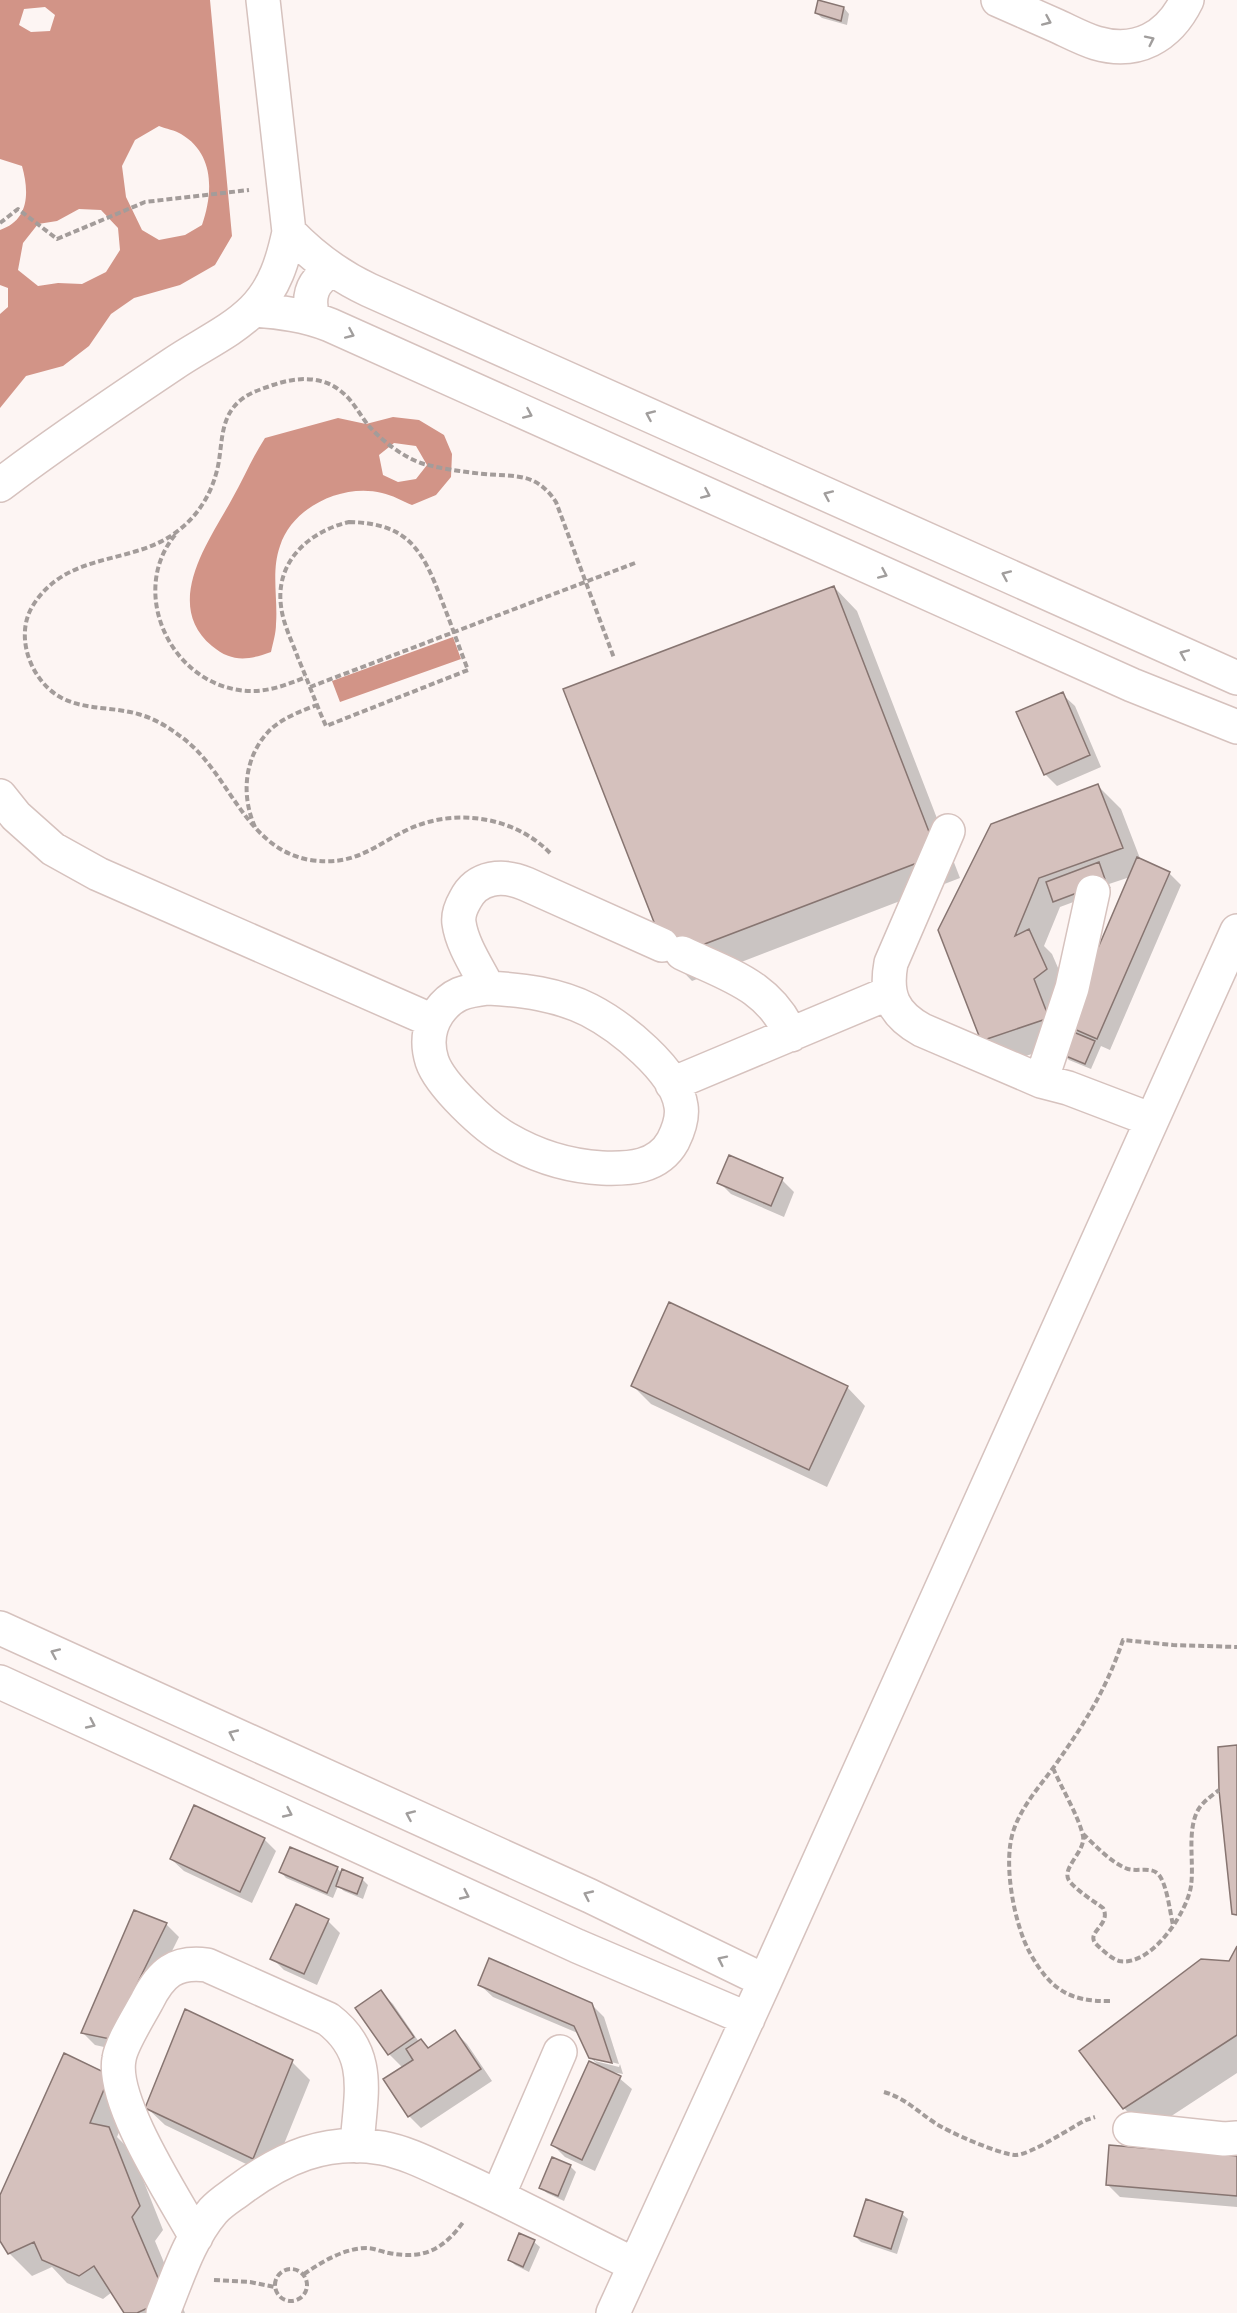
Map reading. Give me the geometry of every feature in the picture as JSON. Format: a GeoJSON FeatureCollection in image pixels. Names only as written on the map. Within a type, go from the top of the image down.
{"type":"FeatureCollection","features":[{"type":"Feature","properties":{"kind":"street"},"geometry":{"type":"LineString","coordinates":[[0,485],[55,444],[253,310],[272,286],[284,260],[290,232],[263,0]]}},
{"type":"Feature","properties":{"kind":"street"},"geometry":{"type":"LineString","coordinates":[[998,0],[1095,43],[1118,47],[1142,44],[1164,33],[1180,15],[1187,0]]}},
{"type":"Feature","properties":{"kind":"street"},"geometry":{"type":"LineString","coordinates":[[290,232],[309,253],[332,270],[369,290],[1225,672]]}},
{"type":"Feature","properties":{"kind":"street"},"geometry":{"type":"LineString","coordinates":[[313,318],[309,306],[310,295],[322,276],[332,270]]}},
{"type":"Feature","properties":{"kind":"street"},"geometry":{"type":"LineString","coordinates":[[253,310],[283,312],[313,318],[1132,685],[1237,727]]}},
{"type":"Feature","properties":{"kind":"street"},"geometry":{"type":"LineString","coordinates":[[1193,711],[1203,706],[1211,698],[1216,688],[1217,677],[1225,672]]}},
{"type":"Feature","properties":{"kind":"street"},"geometry":{"type":"LineString","coordinates":[[0,796],[16,816],[53,849],[98,873],[433,1021]]}},
{"type":"Feature","properties":{"kind":"street"},"geometry":{"type":"LineString","coordinates":[[948,831],[891,963],[888,978],[889,993],[896,1009],[907,1022],[1041,1081],[1068,1088],[1152,1120]]}},
{"type":"Feature","properties":{"kind":"street"},"geometry":{"type":"LineString","coordinates":[[488,988],[462,936],[459,921],[462,906],[469,892],[481,883],[496,878],[511,878],[757,989],[778,1011],[791,1035]]}},
{"type":"Feature","properties":{"kind":"street"},"geometry":{"type":"LineString","coordinates":[[1041,1081],[1072,988],[1093,892]]}},
{"type":"Feature","properties":{"kind":"street"},"geometry":{"type":"LineString","coordinates":[[613,2313],[748,2019],[1237,931]]}},
{"type":"Feature","properties":{"kind":"street"},"geometry":{"type":"LineString","coordinates":[[488,988],[534,992],[556,997],[589,1010],[618,1028],[645,1050],[672,1084],[681,1106],[679,1130],[668,1150],[649,1165],[626,1169],[584,1167],[543,1157],[505,1138],[472,1112],[444,1080],[433,1063],[429,1042],[433,1021],[445,1003],[465,991],[488,988]]}},
{"type":"Feature","properties":{"kind":"street"},"geometry":{"type":"LineString","coordinates":[[672,1084],[889,993]]}},
{"type":"Feature","properties":{"kind":"street"},"geometry":{"type":"LineString","coordinates":[[0,1628],[627,1913],[765,1981]]}},
{"type":"Feature","properties":{"kind":"street"},"geometry":{"type":"LineString","coordinates":[[0,1682],[606,1958],[748,2019]]}},
{"type":"Feature","properties":{"kind":"street"},"geometry":{"type":"LineString","coordinates":[[124,1739],[135,1734],[143,1726],[147,1715],[144,1693]]}},
{"type":"Feature","properties":{"kind":"street"},"geometry":{"type":"LineString","coordinates":[[250,1796],[246,1785],[247,1774],[252,1764],[260,1756],[271,1751]]}},
{"type":"Feature","properties":{"kind":"street"},"geometry":{"type":"LineString","coordinates":[[606,1958],[622,1945],[628,1924],[627,1913]]}},
{"type":"Feature","properties":{"kind":"street"},"geometry":{"type":"LineString","coordinates":[[196,2237],[139,2135],[121,2092],[118,2074],[119,2058],[152,1992],[162,1978],[174,1969],[189,1963],[207,1965],[328,2019],[342,2030],[353,2044],[359,2061],[361,2079],[357,2146]]}},
{"type":"Feature","properties":{"kind":"street"},"geometry":{"type":"LineString","coordinates":[[488,2192],[560,2052]]}},
{"type":"Feature","properties":{"kind":"street"},"geometry":{"type":"LineString","coordinates":[[1130,2129],[1224,2139],[1237,2138]]}},
{"type":"Feature","properties":{"kind":"street"},"geometry":{"type":"LineString","coordinates":[[169,2300],[196,2237],[214,2210],[265,2170],[294,2156],[325,2148],[357,2146],[381,2148],[406,2154],[635,2265]]}},
{"type":"Feature","properties":{"kind":"path"},"geometry":{"type":"LineString","coordinates":[[0,224],[18,209],[57,239],[145,202],[217,192]]}},
{"type":"Feature","properties":{"kind":"path"},"geometry":{"type":"LineString","coordinates":[[306,677],[263,692],[217,685],[196,674],[180,658],[167,638],[158,616],[155,594],[157,570],[164,549],[195,515],[209,494],[217,472],[222,430],[229,414],[240,400],[255,391],[285,381],[305,378],[325,382],[343,393],[369,426],[385,440],[421,463],[484,474],[516,475],[540,483],[556,502],[614,658]]}},
{"type":"Feature","properties":{"kind":"path"},"geometry":{"type":"LineString","coordinates":[[349,522],[369,522],[405,537],[429,568],[468,670],[326,726],[306,677],[284,623],[280,603],[282,584],[288,566],[298,549],[313,536],[330,527],[349,522]]}},
{"type":"Feature","properties":{"kind":"path"},"geometry":{"type":"LineString","coordinates":[[178,532],[128,554],[84,565],[53,582],[31,609],[25,627],[25,644],[29,660],[49,689],[63,699],[78,705],[138,714],[162,723],[202,755],[258,833],[281,850],[308,860],[336,861],[364,855],[410,829],[432,821],[456,817],[481,818],[505,824],[527,834],[552,854]]}},
{"type":"Feature","properties":{"kind":"path"},"geometry":{"type":"LineString","coordinates":[[310,687],[635,563]]}},
{"type":"Feature","properties":{"kind":"path"},"geometry":{"type":"LineString","coordinates":[[258,833],[251,816],[246,780],[258,745],[270,730],[292,716],[317,705]]}},
{"type":"Feature","properties":{"kind":"path"},"geometry":{"type":"LineString","coordinates":[[1110,2001],[1088,2001],[1068,1996],[1051,1983],[1037,1967],[1027,1948],[1014,1901],[1008,1854],[1013,1831],[1022,1809],[1097,1703],[1114,1668],[1123,1640],[1173,1645],[1237,1647]]}},
{"type":"Feature","properties":{"kind":"path"},"geometry":{"type":"LineString","coordinates":[[1053,1768],[1083,1834],[1118,1864],[1129,1869],[1150,1870],[1158,1873],[1163,1881],[1173,1926]]}},
{"type":"Feature","properties":{"kind":"path"},"geometry":{"type":"LineString","coordinates":[[1083,1834],[1081,1851],[1068,1870],[1067,1876],[1070,1882],[1103,1908],[1106,1914],[1105,1920],[1093,1935],[1096,1944],[1117,1960],[1129,1960],[1144,1955],[1173,1926],[1185,1905],[1191,1887],[1194,1820],[1202,1804],[1219,1790]]}},
{"type":"Feature","properties":{"kind":"path"},"geometry":{"type":"LineString","coordinates":[[884,2092],[899,2097],[934,2122],[964,2138],[1017,2155],[1029,2151],[1086,2120],[1098,2117],[1130,2129]]}},
{"type":"Feature","properties":{"kind":"path"},"geometry":{"type":"LineString","coordinates":[[304,2274],[322,2262],[368,2248],[413,2256],[429,2252],[443,2244],[455,2233],[488,2192]]}},
{"type":"Feature","properties":{"kind":"path"},"geometry":{"type":"LineString","coordinates":[[289,2269],[304,2274],[308,2282],[301,2297],[294,2300],[286,2300],[278,2294],[275,2287],[282,2272],[289,2269]]}},
{"type":"Feature","properties":{"kind":"path"},"geometry":{"type":"LineString","coordinates":[[169,2300],[199,2282],[225,2280],[275,2287]]}},
{"type":"Feature","properties":{"kind":"shaded area"},"geometry":{"type":"Polygon","coordinates":[[[0,0],[210,0],[232,236],[215,265],[180,285],[134,298],[111,314],[89,346],[63,366],[26,376],[0,408],[0,314],[8,307],[8,288],[0,285],[0,230],[10,225],[22,212],[26,185],[22,166],[0,159],[0,0]],[[45,7],[24,9],[19,25],[31,32],[50,31],[55,15],[45,7]],[[159,126],[135,140],[122,166],[126,197],[142,230],[159,240],[185,235],[202,225],[209,187],[205,163],[200,152],[181,134],[159,126]],[[79,209],[57,221],[38,224],[23,243],[18,270],[38,286],[58,283],[82,284],[106,272],[120,250],[118,228],[101,210],[79,209]]]}},
{"type":"Feature","properties":{"kind":"shaded area"},"geometry":{"type":"Polygon","coordinates":[[[393,417],[419,420],[444,435],[452,454],[451,477],[436,495],[412,505],[386,494],[367,491],[336,495],[307,509],[286,532],[277,556],[276,627],[271,652],[241,658],[219,651],[198,629],[191,611],[190,592],[202,553],[265,438],[338,418],[366,424],[393,417]],[[394,443],[379,455],[383,475],[398,482],[416,479],[427,465],[416,446],[394,443]]]}},
{"type":"Feature","properties":{"kind":"shaded area"},"geometry":{"type":"Polygon","coordinates":[[[453,637],[461,659],[340,702],[332,681],[453,637]]]}},
{"type":"Feature","properties":{"kind":"building"},"geometry":{"type":"Polygon","coordinates":[[[818,0],[844,7],[841,21],[815,13],[818,0]]]}},
{"type":"Feature","properties":{"kind":"building"},"geometry":{"type":"Polygon","coordinates":[[[834,586],[938,855],[668,958],[563,689],[834,586]]]}},
{"type":"Feature","properties":{"kind":"building"},"geometry":{"type":"Polygon","coordinates":[[[1063,692],[1090,755],[1044,775],[1016,712],[1063,692]]]}},
{"type":"Feature","properties":{"kind":"building"},"geometry":{"type":"Polygon","coordinates":[[[1098,784],[1123,848],[1039,878],[1015,936],[1029,929],[1047,969],[1034,979],[1049,1018],[981,1041],[938,930],[991,824],[1098,784]]]}},
{"type":"Feature","properties":{"kind":"building"},"geometry":{"type":"Polygon","coordinates":[[[1137,857],[1170,872],[1097,1039],[1065,1025],[1137,857]]]}},
{"type":"Feature","properties":{"kind":"building"},"geometry":{"type":"Polygon","coordinates":[[[1099,862],[1106,882],[1053,902],[1046,882],[1099,862]]]}},
{"type":"Feature","properties":{"kind":"building"},"geometry":{"type":"Polygon","coordinates":[[[1071,1031],[1095,1041],[1085,1064],[1061,1054],[1071,1031]]]}},
{"type":"Feature","properties":{"kind":"building"},"geometry":{"type":"Polygon","coordinates":[[[729,1155],[783,1178],[771,1206],[717,1183],[729,1155]]]}},
{"type":"Feature","properties":{"kind":"building"},"geometry":{"type":"Polygon","coordinates":[[[669,1302],[848,1386],[809,1470],[631,1386],[669,1302]]]}},
{"type":"Feature","properties":{"kind":"building"},"geometry":{"type":"Polygon","coordinates":[[[1237,1745],[1237,1915],[1232,1914],[1219,1790],[1218,1747],[1237,1745]]]}},
{"type":"Feature","properties":{"kind":"building"},"geometry":{"type":"Polygon","coordinates":[[[194,1805],[265,1838],[240,1892],[170,1859],[194,1805]]]}},
{"type":"Feature","properties":{"kind":"building"},"geometry":{"type":"Polygon","coordinates":[[[290,1847],[338,1867],[327,1893],[279,1872],[290,1847]]]}},
{"type":"Feature","properties":{"kind":"building"},"geometry":{"type":"Polygon","coordinates":[[[342,1869],[363,1878],[357,1894],[336,1886],[342,1869]]]}},
{"type":"Feature","properties":{"kind":"building"},"geometry":{"type":"Polygon","coordinates":[[[296,1904],[329,1919],[304,1974],[270,1959],[296,1904]]]}},
{"type":"Feature","properties":{"kind":"building"},"geometry":{"type":"Polygon","coordinates":[[[134,1910],[167,1923],[110,2039],[81,2033],[134,1910]]]}},
{"type":"Feature","properties":{"kind":"building"},"geometry":{"type":"Polygon","coordinates":[[[1237,1946],[1237,2035],[1123,2109],[1079,2051],[1201,1959],[1229,1961],[1237,1946]]]}},
{"type":"Feature","properties":{"kind":"building"},"geometry":{"type":"Polygon","coordinates":[[[489,1958],[592,2003],[612,2063],[589,2058],[574,2026],[478,1985],[489,1958]]]}},
{"type":"Feature","properties":{"kind":"building"},"geometry":{"type":"Polygon","coordinates":[[[381,1990],[414,2037],[388,2055],[355,2008],[381,1990]]]}},
{"type":"Feature","properties":{"kind":"building"},"geometry":{"type":"Polygon","coordinates":[[[185,2009],[293,2060],[253,2159],[145,2108],[185,2009]]]}},
{"type":"Feature","properties":{"kind":"building"},"geometry":{"type":"Polygon","coordinates":[[[455,2030],[481,2069],[408,2117],[383,2079],[413,2060],[406,2049],[421,2039],[428,2048],[455,2030]]]}},
{"type":"Feature","properties":{"kind":"building"},"geometry":{"type":"Polygon","coordinates":[[[64,2053],[110,2075],[90,2123],[109,2127],[140,2206],[132,2217],[167,2299],[137,2313],[124,2313],[94,2266],[79,2276],[42,2260],[34,2242],[8,2254],[0,2241],[0,2195],[64,2053]]]}},
{"type":"Feature","properties":{"kind":"building"},"geometry":{"type":"Polygon","coordinates":[[[589,2061],[621,2076],[582,2160],[551,2145],[589,2061]]]}},
{"type":"Feature","properties":{"kind":"building"},"geometry":{"type":"Polygon","coordinates":[[[1109,2145],[1237,2156],[1237,2196],[1106,2185],[1109,2145]]]}},
{"type":"Feature","properties":{"kind":"building"},"geometry":{"type":"Polygon","coordinates":[[[552,2157],[571,2165],[558,2196],[539,2188],[552,2157]]]}},
{"type":"Feature","properties":{"kind":"building"},"geometry":{"type":"Polygon","coordinates":[[[866,2199],[903,2212],[891,2249],[854,2236],[866,2199]]]}},
{"type":"Feature","properties":{"kind":"building"},"geometry":{"type":"Polygon","coordinates":[[[519,2233],[535,2240],[523,2267],[508,2260],[519,2233]]]}}]}
